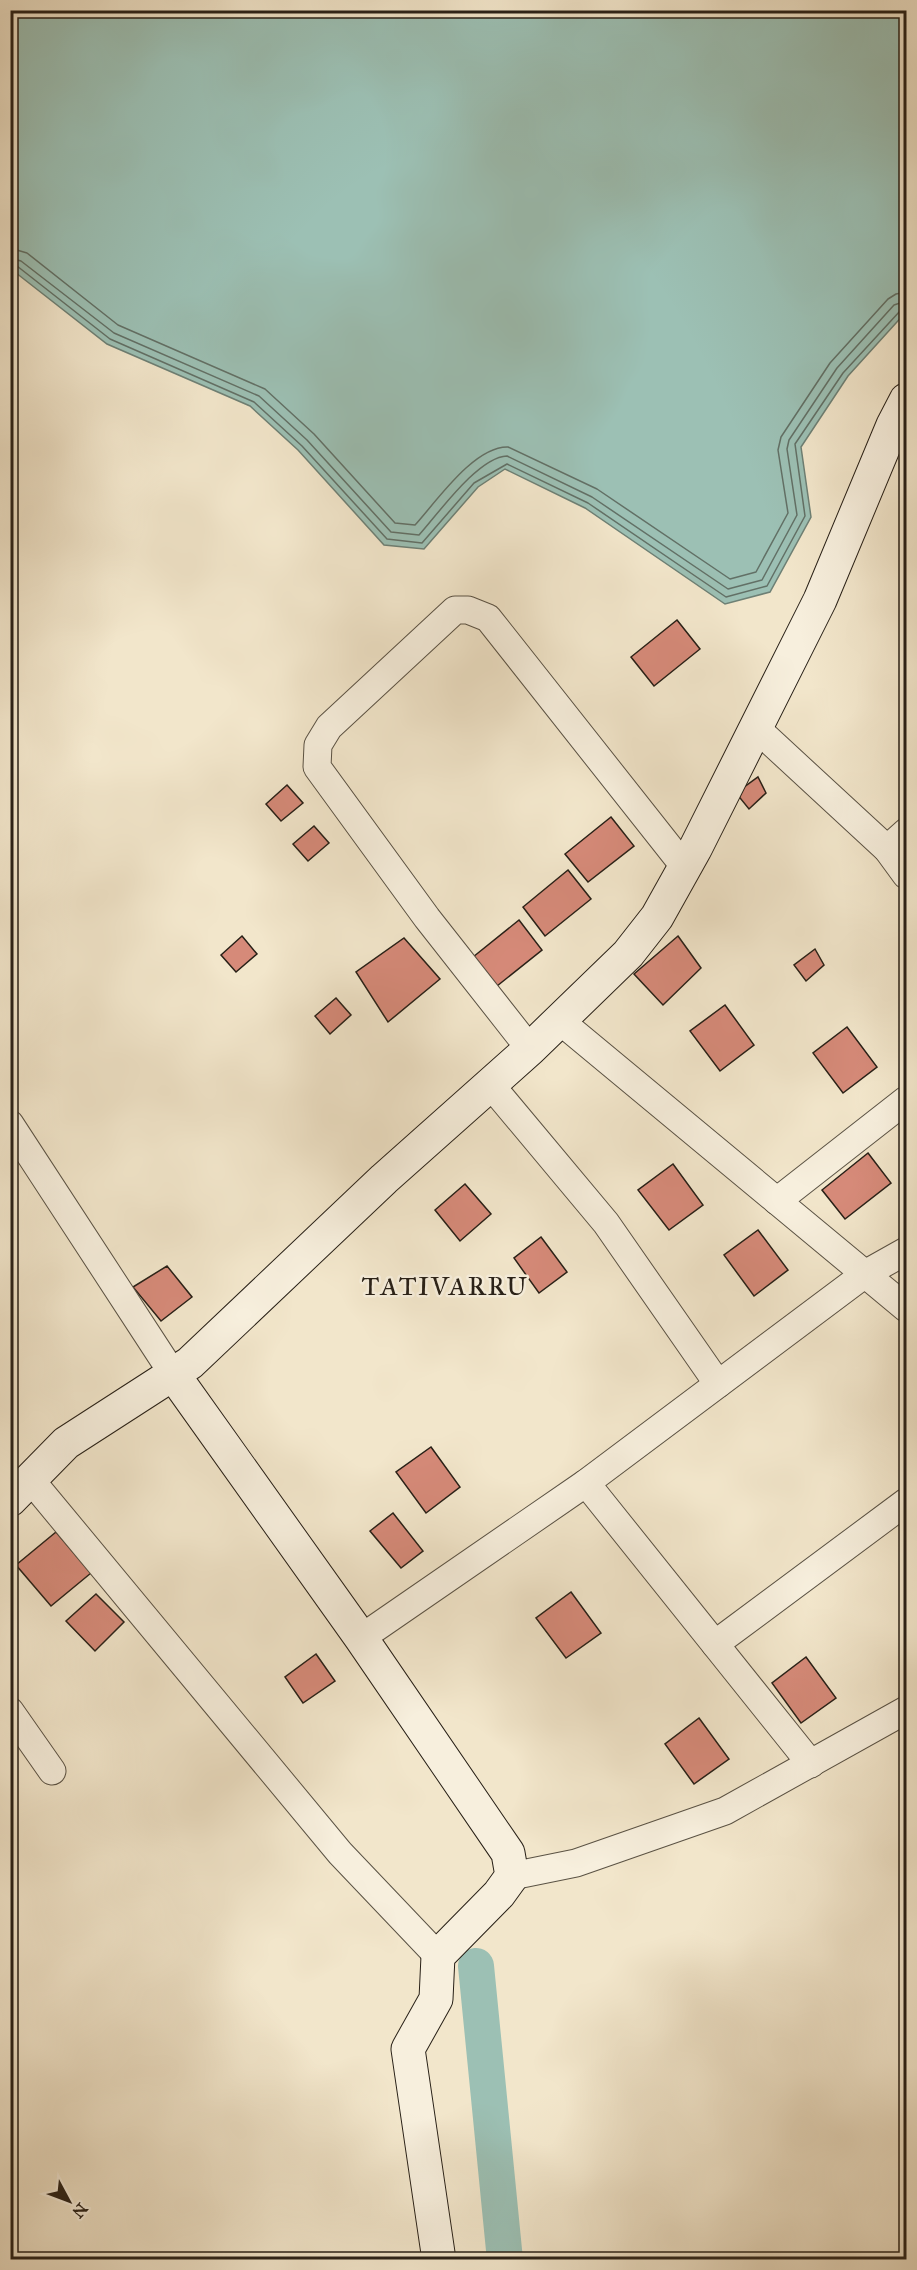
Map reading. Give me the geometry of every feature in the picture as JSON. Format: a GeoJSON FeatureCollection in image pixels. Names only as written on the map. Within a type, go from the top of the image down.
{"type":"FeatureCollection","features":[{"type":"Feature","properties":{"kind":"main road"},"geometry":{"type":"LineString","coordinates":[[20,1489],[66,1443],[190,1363],[384,1179],[489,1083],[530,1049],[628,954],[657,917],[756,728],[820,600],[893,425],[906,400]]}},
{"type":"Feature","properties":{"kind":"main road"},"geometry":{"type":"LineString","coordinates":[[173,1374],[361,1638],[508,1853],[512,1876],[499,1894],[438,1956],[436,1999],[408,2049],[439,2259]]}},
{"type":"Feature","properties":{"kind":"street"},"geometry":{"type":"LineString","coordinates":[[530,1049],[427,918],[317,767],[318,745],[329,727],[455,610],[468,610],[488,618],[684,866]]}},
{"type":"Feature","properties":{"kind":"street"},"geometry":{"type":"LineString","coordinates":[[756,728],[897,841],[906,875]]}},
{"type":"Feature","properties":{"kind":"street"},"geometry":{"type":"LineString","coordinates":[[559,1020],[906,1308]]}},
{"type":"Feature","properties":{"kind":"street"},"geometry":{"type":"LineString","coordinates":[[489,1083],[606,1223],[718,1384]]}},
{"type":"Feature","properties":{"kind":"street"},"geometry":{"type":"LineString","coordinates":[[777,1201],[906,1100]]}},
{"type":"Feature","properties":{"kind":"street"},"geometry":{"type":"LineString","coordinates":[[10,1124],[173,1374]]}},
{"type":"Feature","properties":{"kind":"street"},"geometry":{"type":"LineString","coordinates":[[361,1638],[586,1483],[865,1274],[906,1251]]}},
{"type":"Feature","properties":{"kind":"street"},"geometry":{"type":"LineString","coordinates":[[586,1483],[811,1764]]}},
{"type":"Feature","properties":{"kind":"street"},"geometry":{"type":"LineString","coordinates":[[20,1489],[340,1853],[438,1956]]}},
{"type":"Feature","properties":{"kind":"street"},"geometry":{"type":"LineString","coordinates":[[715,1644],[906,1502]]}},
{"type":"Feature","properties":{"kind":"street"},"geometry":{"type":"LineString","coordinates":[[512,1876],[576,1863],[725,1811],[906,1710]]}},
{"type":"Feature","properties":{"kind":"street"},"geometry":{"type":"LineString","coordinates":[[10,1711],[52,1771]]}},
{"type":"Feature","properties":{"kind":"water"},"geometry":{"type":"Polygon","coordinates":[[[11,10],[906,11],[906,312],[848,376],[801,447],[811,517],[770,592],[725,604],[585,508],[505,469],[478,487],[424,549],[384,545],[298,450],[250,406],[107,344],[11,269],[11,10]]]}},
{"type":"Feature","properties":{"kind":"building"},"geometry":{"type":"Polygon","coordinates":[[[677,620],[700,649],[654,686],[631,657],[677,620]]]}},
{"type":"Feature","properties":{"kind":"building"},"geometry":{"type":"Polygon","coordinates":[[[758,777],[766,793],[749,809],[736,793],[758,777]]]}},
{"type":"Feature","properties":{"kind":"building"},"geometry":{"type":"Polygon","coordinates":[[[287,785],[303,803],[281,821],[266,804],[287,785]]]}},
{"type":"Feature","properties":{"kind":"building"},"geometry":{"type":"Polygon","coordinates":[[[611,817],[634,846],[588,882],[565,854],[611,817]]]}},
{"type":"Feature","properties":{"kind":"building"},"geometry":{"type":"Polygon","coordinates":[[[314,826],[329,843],[308,861],[293,844],[314,826]]]}},
{"type":"Feature","properties":{"kind":"building"},"geometry":{"type":"Polygon","coordinates":[[[568,870],[591,899],[545,936],[523,907],[568,870]]]}},
{"type":"Feature","properties":{"kind":"building"},"geometry":{"type":"Polygon","coordinates":[[[519,920],[542,950],[497,986],[473,957],[519,920]]]}},
{"type":"Feature","properties":{"kind":"building"},"geometry":{"type":"Polygon","coordinates":[[[242,936],[257,954],[236,972],[221,955],[242,936]]]}},
{"type":"Feature","properties":{"kind":"building"},"geometry":{"type":"Polygon","coordinates":[[[678,936],[701,968],[663,1005],[634,974],[678,936]]]}},
{"type":"Feature","properties":{"kind":"building"},"geometry":{"type":"Polygon","coordinates":[[[404,938],[440,979],[388,1022],[356,972],[404,938]]]}},
{"type":"Feature","properties":{"kind":"building"},"geometry":{"type":"Polygon","coordinates":[[[815,949],[824,965],[806,981],[794,965],[815,949]]]}},
{"type":"Feature","properties":{"kind":"building"},"geometry":{"type":"Polygon","coordinates":[[[336,998],[351,1015],[330,1034],[315,1016],[336,998]]]}},
{"type":"Feature","properties":{"kind":"building"},"geometry":{"type":"Polygon","coordinates":[[[725,1005],[754,1045],[720,1071],[690,1031],[725,1005]]]}},
{"type":"Feature","properties":{"kind":"building"},"geometry":{"type":"Polygon","coordinates":[[[847,1027],[877,1067],[843,1093],[813,1053],[847,1027]]]}},
{"type":"Feature","properties":{"kind":"building"},"geometry":{"type":"Polygon","coordinates":[[[868,1153],[891,1183],[845,1219],[822,1190],[868,1153]]]}},
{"type":"Feature","properties":{"kind":"building"},"geometry":{"type":"Polygon","coordinates":[[[673,1164],[703,1205],[669,1230],[638,1190],[673,1164]]]}},
{"type":"Feature","properties":{"kind":"building"},"geometry":{"type":"Polygon","coordinates":[[[465,1184],[491,1214],[460,1241],[435,1210],[465,1184]]]}},
{"type":"Feature","properties":{"kind":"building"},"geometry":{"type":"Polygon","coordinates":[[[758,1230],[788,1270],[754,1296],[724,1255],[758,1230]]]}},
{"type":"Feature","properties":{"kind":"building"},"geometry":{"type":"Polygon","coordinates":[[[541,1237],[567,1272],[539,1293],[514,1258],[541,1237]]]}},
{"type":"Feature","properties":{"kind":"building"},"geometry":{"type":"Polygon","coordinates":[[[167,1266],[192,1297],[161,1321],[133,1287],[167,1266]]]}},
{"type":"Feature","properties":{"kind":"building"},"geometry":{"type":"Polygon","coordinates":[[[431,1447],[460,1487],[426,1513],[396,1472],[431,1447]]]}},
{"type":"Feature","properties":{"kind":"building"},"geometry":{"type":"Polygon","coordinates":[[[393,1513],[423,1551],[401,1568],[370,1531],[393,1513]]]}},
{"type":"Feature","properties":{"kind":"building"},"geometry":{"type":"Polygon","coordinates":[[[56,1532],[91,1573],[51,1606],[16,1565],[56,1532]]]}},
{"type":"Feature","properties":{"kind":"building"},"geometry":{"type":"Polygon","coordinates":[[[571,1592],[601,1633],[566,1658],[536,1618],[571,1592]]]}},
{"type":"Feature","properties":{"kind":"building"},"geometry":{"type":"Polygon","coordinates":[[[96,1594],[124,1622],[95,1651],[66,1621],[96,1594]]]}},
{"type":"Feature","properties":{"kind":"building"},"geometry":{"type":"Polygon","coordinates":[[[316,1654],[335,1681],[303,1703],[285,1677],[316,1654]]]}},
{"type":"Feature","properties":{"kind":"building"},"geometry":{"type":"Polygon","coordinates":[[[806,1657],[836,1698],[801,1723],[772,1683],[806,1657]]]}},
{"type":"Feature","properties":{"kind":"building"},"geometry":{"type":"Polygon","coordinates":[[[699,1718],[729,1759],[694,1784],[665,1744],[699,1718]]]}},
{"type":"Feature","properties":{"kind":"building"},"geometry":{"type":"Polygon","coordinates":[[[10,1748],[16,1753],[10,1760],[10,1748]]]}},
{"type":"Feature","properties":{"kind":"waterway"},"geometry":{"type":"LineString","coordinates":[[476,1966],[505,2260]]}},
{"type":"Feature","properties":{"kind":"district","name":"TATIVARRU"},"geometry":{"type":"Point","coordinates":[445,1286]}}]}
